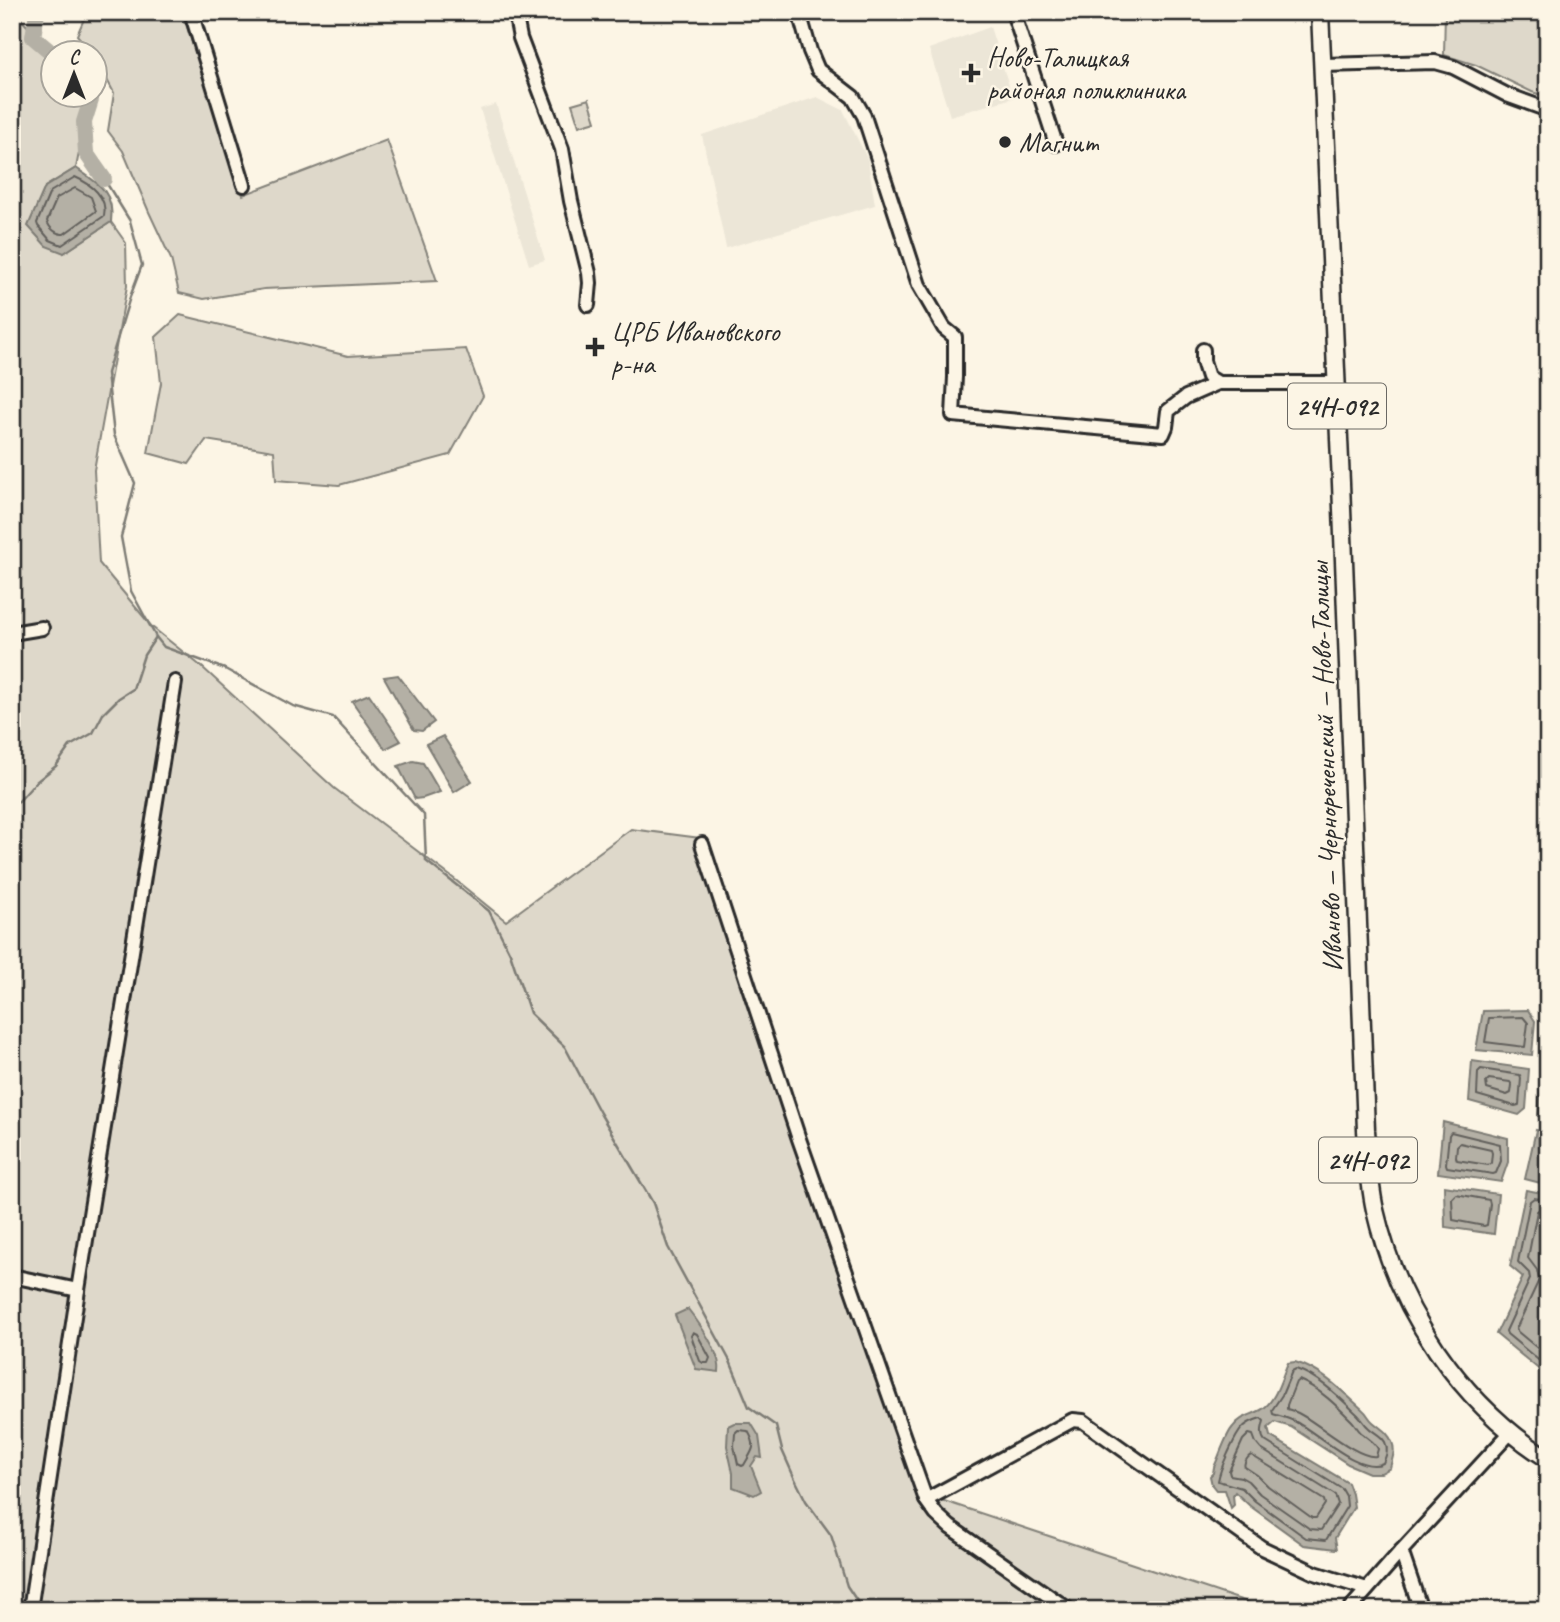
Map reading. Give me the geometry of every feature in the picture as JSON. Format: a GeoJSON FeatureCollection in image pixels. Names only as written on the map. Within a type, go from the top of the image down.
{"type":"FeatureCollection","features":[{"type":"Feature","properties":{"kind":"main road","name":"Иваново — Чернореченский — Ново-Талицы"},"geometry":{"type":"LineString","coordinates":[[1320,12],[1365,1102],[1371,1188],[1391,1264],[1403,1293],[1437,1350],[1486,1409],[1511,1432],[1548,1459]]}},
{"type":"Feature","properties":{"kind":"street"},"geometry":{"type":"LineString","coordinates":[[191,12],[244,185]]}},
{"type":"Feature","properties":{"kind":"street"},"geometry":{"type":"LineString","coordinates":[[515,12],[520,38],[563,153],[571,201],[589,273],[588,305]]}},
{"type":"Feature","properties":{"kind":"street"},"geometry":{"type":"LineString","coordinates":[[799,12],[818,71],[853,97],[864,116],[919,285],[944,328],[955,337],[953,415],[1163,435],[1168,411],[1186,397],[1218,383],[1336,383]]}},
{"type":"Feature","properties":{"kind":"street"},"geometry":{"type":"LineString","coordinates":[[1013,12],[1056,144]]}},
{"type":"Feature","properties":{"kind":"street"},"geometry":{"type":"LineString","coordinates":[[1322,65],[1434,62],[1454,67],[1507,95],[1548,110]]}},
{"type":"Feature","properties":{"kind":"street"},"geometry":{"type":"LineString","coordinates":[[1203,350],[1208,377],[1218,383]]}},
{"type":"Feature","properties":{"kind":"street"},"geometry":{"type":"LineString","coordinates":[[12,633],[42,628]]}},
{"type":"Feature","properties":{"kind":"street"},"geometry":{"type":"LineString","coordinates":[[30,1610],[174,682]]}},
{"type":"Feature","properties":{"kind":"street"},"geometry":{"type":"LineString","coordinates":[[702,844],[799,1139],[926,1500],[950,1527],[1069,1610]]}},
{"type":"Feature","properties":{"kind":"street"},"geometry":{"type":"LineString","coordinates":[[12,1276],[78,1290]]}},
{"type":"Feature","properties":{"kind":"street"},"geometry":{"type":"LineString","coordinates":[[926,1500],[1073,1420],[1083,1421],[1262,1548],[1315,1573],[1367,1589]]}},
{"type":"Feature","properties":{"kind":"street"},"geometry":{"type":"LineString","coordinates":[[1349,1610],[1511,1432]]}},
{"type":"Feature","properties":{"kind":"street"},"geometry":{"type":"LineString","coordinates":[[1401,1551],[1421,1610]]}},
{"type":"Feature","properties":{"kind":"shaded area"},"geometry":{"type":"Polygon","coordinates":[[[87,12],[182,12],[243,195],[387,140],[437,281],[264,289],[204,299],[179,293],[171,259],[123,151],[108,131],[114,93],[108,82],[108,38],[79,38],[77,35],[87,12]]]}},
{"type":"Feature","properties":{"kind":"shaded area"},"geometry":{"type":"Polygon","coordinates":[[[1445,12],[1548,12],[1548,97],[1476,65],[1444,55],[1445,12]]]}},
{"type":"Feature","properties":{"kind":"shaded area"},"geometry":{"type":"Polygon","coordinates":[[[18,16],[38,38],[38,108],[85,108],[87,112],[76,168],[45,187],[64,253],[111,222],[126,243],[127,286],[94,470],[99,563],[152,627],[202,667],[334,788],[506,921],[631,829],[700,838],[929,1496],[1271,1610],[12,1610],[12,17],[18,16]]]}},
{"type":"Feature","properties":{"kind":"shaded area","name":"Ново-Талицкая районая поликлиника"},"geometry":{"type":"Polygon","coordinates":[[[990,27],[1013,98],[950,116],[929,49],[990,27]]]}},
{"type":"Feature","properties":{"kind":"shaded area"},"geometry":{"type":"Polygon","coordinates":[[[817,97],[843,110],[868,160],[875,205],[726,248],[702,135],[817,97]]]}},
{"type":"Feature","properties":{"kind":"shaded area"},"geometry":{"type":"Polygon","coordinates":[[[589,99],[596,121],[579,126],[572,104],[589,99]]]}},
{"type":"Feature","properties":{"kind":"shaded area"},"geometry":{"type":"Polygon","coordinates":[[[496,104],[545,260],[529,265],[480,109],[496,104]]]}},
{"type":"Feature","properties":{"kind":"shaded area"},"geometry":{"type":"Polygon","coordinates":[[[1548,284],[1548,400],[1539,399],[1548,284]]]}},
{"type":"Feature","properties":{"kind":"shaded area"},"geometry":{"type":"Polygon","coordinates":[[[180,315],[348,356],[466,349],[483,396],[450,455],[339,485],[276,480],[274,451],[206,440],[189,464],[148,453],[161,383],[156,337],[180,315]]]}},
{"type":"Feature","properties":{"kind":"water"},"geometry":{"type":"Polygon","coordinates":[[[76,168],[103,189],[110,203],[111,222],[64,253],[46,246],[28,226],[45,187],[76,168]]]}},
{"type":"Feature","properties":{"kind":"water"},"geometry":{"type":"Polygon","coordinates":[[[398,675],[434,722],[422,731],[414,730],[384,677],[398,675]]]}},
{"type":"Feature","properties":{"kind":"water"},"geometry":{"type":"Polygon","coordinates":[[[369,694],[401,741],[385,749],[352,701],[369,694]]]}},
{"type":"Feature","properties":{"kind":"water"},"geometry":{"type":"Polygon","coordinates":[[[443,736],[472,781],[454,792],[426,744],[443,736]]]}},
{"type":"Feature","properties":{"kind":"water"},"geometry":{"type":"Polygon","coordinates":[[[413,761],[423,763],[440,792],[415,799],[398,766],[413,761]]]}},
{"type":"Feature","properties":{"kind":"water"},"geometry":{"type":"Polygon","coordinates":[[[1528,1010],[1535,1021],[1532,1055],[1476,1050],[1483,1011],[1528,1010]]]}},
{"type":"Feature","properties":{"kind":"water"},"geometry":{"type":"Polygon","coordinates":[[[1543,1057],[1548,1058],[1548,1117],[1538,1116],[1543,1057]]]}},
{"type":"Feature","properties":{"kind":"water"},"geometry":{"type":"Polygon","coordinates":[[[1472,1061],[1529,1069],[1526,1109],[1519,1115],[1469,1101],[1472,1061]]]}},
{"type":"Feature","properties":{"kind":"water"},"geometry":{"type":"Polygon","coordinates":[[[1443,1122],[1508,1138],[1508,1162],[1501,1182],[1438,1173],[1443,1122]]]}},
{"type":"Feature","properties":{"kind":"water"},"geometry":{"type":"Polygon","coordinates":[[[1536,1130],[1548,1132],[1548,1185],[1525,1179],[1536,1130]]]}},
{"type":"Feature","properties":{"kind":"water"},"geometry":{"type":"Polygon","coordinates":[[[1444,1186],[1498,1194],[1494,1234],[1445,1227],[1444,1186]]]}},
{"type":"Feature","properties":{"kind":"water"},"geometry":{"type":"Polygon","coordinates":[[[1526,1190],[1548,1194],[1548,1377],[1496,1334],[1523,1277],[1510,1266],[1526,1190]]]}},
{"type":"Feature","properties":{"kind":"water"},"geometry":{"type":"Polygon","coordinates":[[[688,1309],[713,1348],[719,1372],[696,1369],[675,1315],[688,1309]]]}},
{"type":"Feature","properties":{"kind":"water"},"geometry":{"type":"Polygon","coordinates":[[[1295,1362],[1314,1370],[1339,1389],[1386,1433],[1393,1445],[1390,1468],[1381,1473],[1369,1473],[1348,1464],[1291,1427],[1275,1422],[1268,1428],[1270,1436],[1348,1483],[1354,1507],[1335,1538],[1337,1549],[1304,1545],[1235,1492],[1234,1505],[1231,1508],[1225,1490],[1216,1490],[1212,1485],[1210,1476],[1230,1430],[1239,1421],[1261,1410],[1271,1401],[1288,1363],[1295,1362]]]}},
{"type":"Feature","properties":{"kind":"water"},"geometry":{"type":"Polygon","coordinates":[[[734,1423],[751,1423],[759,1436],[762,1458],[757,1457],[751,1466],[761,1491],[754,1495],[733,1487],[727,1446],[728,1426],[734,1423]]]}},
{"type":"Feature","properties":{"kind":"waterway"},"geometry":{"type":"LineString","coordinates":[[37,12],[33,37],[38,41]]}},
{"type":"Feature","properties":{"kind":"waterway"},"geometry":{"type":"LineString","coordinates":[[88,108],[84,122],[86,153],[104,179]]}},
{"type":"Feature","properties":{"kind":"waterway"},"geometry":{"type":"LineString","coordinates":[[104,179],[130,221],[142,265],[107,373],[114,435],[135,483],[121,537],[131,591],[164,647],[225,669],[293,706],[333,717],[424,815],[426,861],[489,911],[510,953],[530,1013],[565,1047],[653,1203],[668,1247],[730,1361],[749,1407],[776,1426],[782,1450],[794,1477],[806,1501],[831,1535],[847,1586],[863,1610]]}},
{"type":"Feature","properties":{"kind":"waterway"},"geometry":{"type":"LineString","coordinates":[[12,803],[19,801],[36,782],[56,766],[70,746],[93,733],[103,714],[133,689],[144,655],[156,637]]}},
{"type":"Feature","properties":{"kind":"place","name":"Ново-Талицкая районая поликлиника"},"geometry":{"type":"Point","coordinates":[971,73]}},
{"type":"Feature","properties":{"kind":"place","name":"Магнит"},"geometry":{"type":"Point","coordinates":[1005,142]}},
{"type":"Feature","properties":{"kind":"place","name":"ЦРБ Ивановского р-на"},"geometry":{"type":"Point","coordinates":[595,347]}}]}
